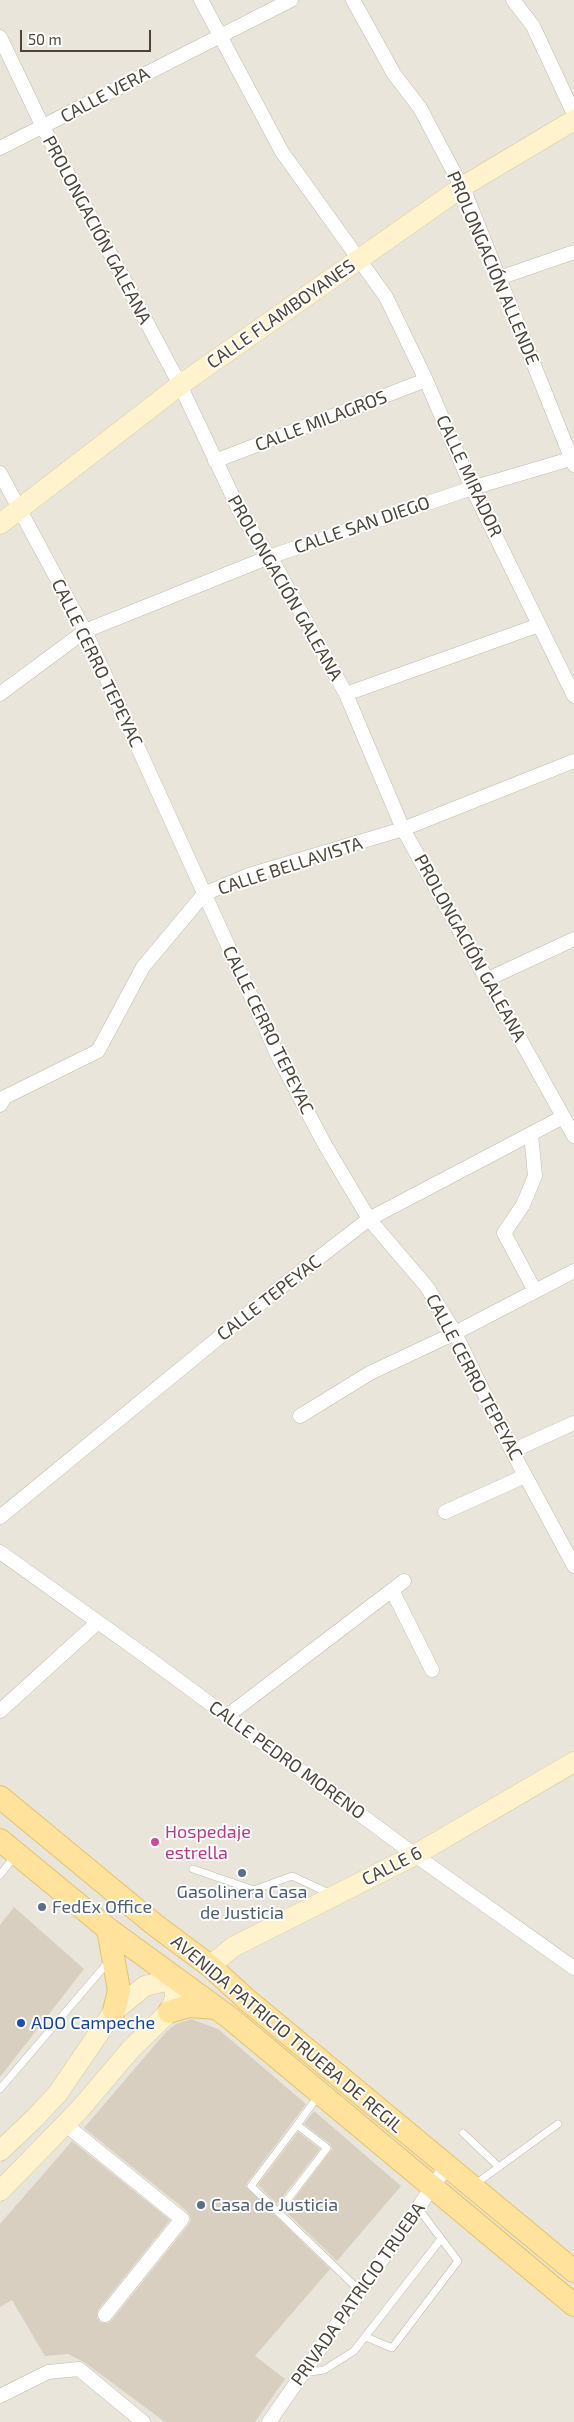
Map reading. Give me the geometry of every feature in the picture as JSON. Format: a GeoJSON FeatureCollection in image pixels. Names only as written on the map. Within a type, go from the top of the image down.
{"type":"FeatureCollection","features":[{"type":"Feature","properties":{"kind":"main road","name":"AVENIDA PATRICIO TRUEBA DE REGIL"},"geometry":{"type":"LineString","coordinates":[[0,1797],[155,1925],[210,1966],[246,1999],[574,2272]]}},
{"type":"Feature","properties":{"kind":"main road","name":"AVENIDA PATRICIO TRUEBA DE REGIL"},"geometry":{"type":"LineString","coordinates":[[8,1847],[108,1929],[174,1979],[217,2008],[574,2305]]}},
{"type":"Feature","properties":{"kind":"main road"},"geometry":{"type":"LineString","coordinates":[[155,1925],[170,1949],[176,1972],[174,1979]]}},
{"type":"Feature","properties":{"kind":"main road"},"geometry":{"type":"LineString","coordinates":[[108,1929],[119,1990],[114,2011]]}},
{"type":"Feature","properties":{"kind":"main road"},"geometry":{"type":"LineString","coordinates":[[174,1979],[210,1966]]}},
{"type":"Feature","properties":{"kind":"main road"},"geometry":{"type":"LineString","coordinates":[[210,1966],[205,1980],[207,1993],[217,2008]]}},
{"type":"Feature","properties":{"kind":"main road"},"geometry":{"type":"LineString","coordinates":[[169,2012],[189,2006],[217,2008]]}},
{"type":"Feature","properties":{"kind":"street","name":"CALLE MIRADOR"},"geometry":{"type":"LineString","coordinates":[[201,0],[282,152],[386,297],[426,380],[472,488],[574,696]]}},
{"type":"Feature","properties":{"kind":"street","name":"CALLE VERA"},"geometry":{"type":"LineString","coordinates":[[0,148],[218,35],[291,0]]}},
{"type":"Feature","properties":{"kind":"street","name":"PROLONGACIÓN ALLENDE"},"geometry":{"type":"LineString","coordinates":[[353,0],[394,74],[420,108],[462,187],[573,460]]}},
{"type":"Feature","properties":{"kind":"street"},"geometry":{"type":"LineString","coordinates":[[513,0],[533,26],[574,114]]}},
{"type":"Feature","properties":{"kind":"street","name":"PROLONGACIÓN GALEANA"},"geometry":{"type":"LineString","coordinates":[[0,37],[43,127],[180,385],[242,516],[269,557],[346,694],[404,829],[574,1136]]}},
{"type":"Feature","properties":{"kind":"street","name":"CALLE FLAMBOYANES"},"geometry":{"type":"LineString","coordinates":[[0,524],[180,385],[462,187],[574,120]]}},
{"type":"Feature","properties":{"kind":"street"},"geometry":{"type":"LineString","coordinates":[[499,278],[574,252]]}},
{"type":"Feature","properties":{"kind":"street","name":"CALLE MILAGROS"},"geometry":{"type":"LineString","coordinates":[[216,461],[426,380]]}},
{"type":"Feature","properties":{"kind":"street","name":"CALLE SAN DIEGO"},"geometry":{"type":"LineString","coordinates":[[0,694],[85,631],[269,557],[472,488],[573,460]]}},
{"type":"Feature","properties":{"kind":"street","name":"CALLE CERRO TEPEYAC"},"geometry":{"type":"LineString","coordinates":[[0,472],[18,509],[85,631],[279,1058],[325,1145],[369,1219],[427,1287],[455,1333],[512,1451],[574,1566]]}},
{"type":"Feature","properties":{"kind":"street"},"geometry":{"type":"LineString","coordinates":[[346,694],[539,625]]}},
{"type":"Feature","properties":{"kind":"street","name":"CALLE BELLAVISTA"},"geometry":{"type":"LineString","coordinates":[[0,1104],[5,1097],[98,1051],[143,967],[204,894],[249,875],[404,829],[574,761]]}},
{"type":"Feature","properties":{"kind":"street"},"geometry":{"type":"LineString","coordinates":[[488,979],[574,939]]}},
{"type":"Feature","properties":{"kind":"street","name":"CALLE TEPEYAC"},"geometry":{"type":"LineString","coordinates":[[0,1517],[272,1294],[369,1219],[563,1117]]}},
{"type":"Feature","properties":{"kind":"street"},"geometry":{"type":"LineString","coordinates":[[531,1134],[535,1176],[523,1205],[504,1233],[535,1291]]}},
{"type":"Feature","properties":{"kind":"street"},"geometry":{"type":"LineString","coordinates":[[300,1416],[370,1373],[455,1333],[574,1271]]}},
{"type":"Feature","properties":{"kind":"street"},"geometry":{"type":"LineString","coordinates":[[512,1451],[574,1423]]}},
{"type":"Feature","properties":{"kind":"street"},"geometry":{"type":"LineString","coordinates":[[445,1512],[525,1476]]}},
{"type":"Feature","properties":{"kind":"street","name":"CALLE PEDRO MORENO"},"geometry":{"type":"LineString","coordinates":[[0,1552],[415,1855],[574,1968]]}},
{"type":"Feature","properties":{"kind":"street"},"geometry":{"type":"LineString","coordinates":[[227,1716],[404,1582]]}},
{"type":"Feature","properties":{"kind":"street"},"geometry":{"type":"LineString","coordinates":[[392,1590],[432,1670]]}},
{"type":"Feature","properties":{"kind":"street"},"geometry":{"type":"LineString","coordinates":[[0,1712],[98,1622]]}},
{"type":"Feature","properties":{"kind":"street","name":"CALLE 6"},"geometry":{"type":"LineString","coordinates":[[210,1966],[233,1947],[415,1855],[574,1762]]}},
{"type":"Feature","properties":{"kind":"street"},"geometry":{"type":"LineString","coordinates":[[0,2151],[58,2093],[114,2011],[145,1986],[174,1979],[175,1999],[169,2012],[131,2049],[80,2110],[0,2191]]}},
{"type":"Feature","properties":{"kind":"street"},"geometry":{"type":"LineString","coordinates":[[58,2093],[80,2110]]}},
{"type":"Feature","properties":{"kind":"street"},"geometry":{"type":"LineString","coordinates":[[66,2124],[182,2219],[105,2315]]}},
{"type":"Feature","properties":{"kind":"street","name":"PRIVADA PATRICIO TRUEBA"},"geometry":{"type":"LineString","coordinates":[[269,2422],[447,2166]]}},
{"type":"Feature","properties":{"kind":"street"},"geometry":{"type":"LineString","coordinates":[[0,2396],[48,2372],[80,2369],[143,2422]]}},
{"type":"Feature","properties":{"kind":"lane"},"geometry":{"type":"LineString","coordinates":[[0,1875],[8,1847]]}},
{"type":"Feature","properties":{"kind":"lane"},"geometry":{"type":"LineString","coordinates":[[193,1869],[254,1890],[292,1876],[334,1895]]}},
{"type":"Feature","properties":{"kind":"lane"},"geometry":{"type":"LineString","coordinates":[[0,2089],[113,1956]]}},
{"type":"Feature","properties":{"kind":"lane"},"geometry":{"type":"LineString","coordinates":[[321,2093],[251,2186],[360,2291]]}},
{"type":"Feature","properties":{"kind":"lane"},"geometry":{"type":"LineString","coordinates":[[472,2187],[558,2124]]}},
{"type":"Feature","properties":{"kind":"lane"},"geometry":{"type":"LineString","coordinates":[[278,2212],[327,2148],[296,2125]]}},
{"type":"Feature","properties":{"kind":"lane"},"geometry":{"type":"LineString","coordinates":[[463,2133],[499,2167]]}},
{"type":"Feature","properties":{"kind":"lane"},"geometry":{"type":"LineString","coordinates":[[366,2337],[392,2348],[458,2260],[418,2208]]}},
{"type":"Feature","properties":{"kind":"lane"},"geometry":{"type":"LineString","coordinates":[[303,2373],[324,2370],[354,2351],[441,2238]]}},
{"type":"Feature","properties":{"kind":"shaded area"},"geometry":{"type":"Polygon","coordinates":[[[0,0],[574,0],[574,2422],[0,2422],[0,0]]]}},
{"type":"Feature","properties":{"kind":"building","name":"ADO Campeche"},"geometry":{"type":"Polygon","coordinates":[[[14,1907],[84,1969],[0,2077],[0,1925],[14,1907]]]}},
{"type":"Feature","properties":{"kind":"building","name":"Casa de Justicia"},"geometry":{"type":"Polygon","coordinates":[[[191,2019],[218,2029],[306,2104],[247,2183],[246,2187],[330,2269],[255,2356],[285,2379],[255,2422],[165,2422],[84,2362],[68,2354],[45,2356],[12,2300],[0,2307],[0,2224],[72,2141],[170,2220],[98,2310],[97,2318],[100,2322],[108,2323],[112,2320],[189,2224],[191,2220],[188,2212],[84,2128],[166,2032],[176,2024],[191,2019]]]}},
{"type":"Feature","properties":{"kind":"building"},"geometry":{"type":"Polygon","coordinates":[[[314,2111],[401,2186],[337,2261],[285,2211],[332,2149],[330,2144],[304,2124],[314,2111]]]}},
{"type":"Feature","properties":{"kind":"building"},"geometry":{"type":"Polygon","coordinates":[[[298,2132],[320,2149],[277,2204],[258,2185],[298,2132]]]}},
{"type":"Feature","properties":{"kind":"place","name":"Hospedaje estrella"},"geometry":{"type":"Point","coordinates":[155,1842]}},
{"type":"Feature","properties":{"kind":"place","name":"Gasolinera Casa de Justicia"},"geometry":{"type":"Point","coordinates":[242,1873]}},
{"type":"Feature","properties":{"kind":"place","name":"FedEx Office"},"geometry":{"type":"Point","coordinates":[42,1907]}},
{"type":"Feature","properties":{"kind":"place","name":"ADO Campeche"},"geometry":{"type":"Point","coordinates":[21,2023]}},
{"type":"Feature","properties":{"kind":"place","name":"Casa de Justicia"},"geometry":{"type":"Point","coordinates":[201,2205]}}]}
